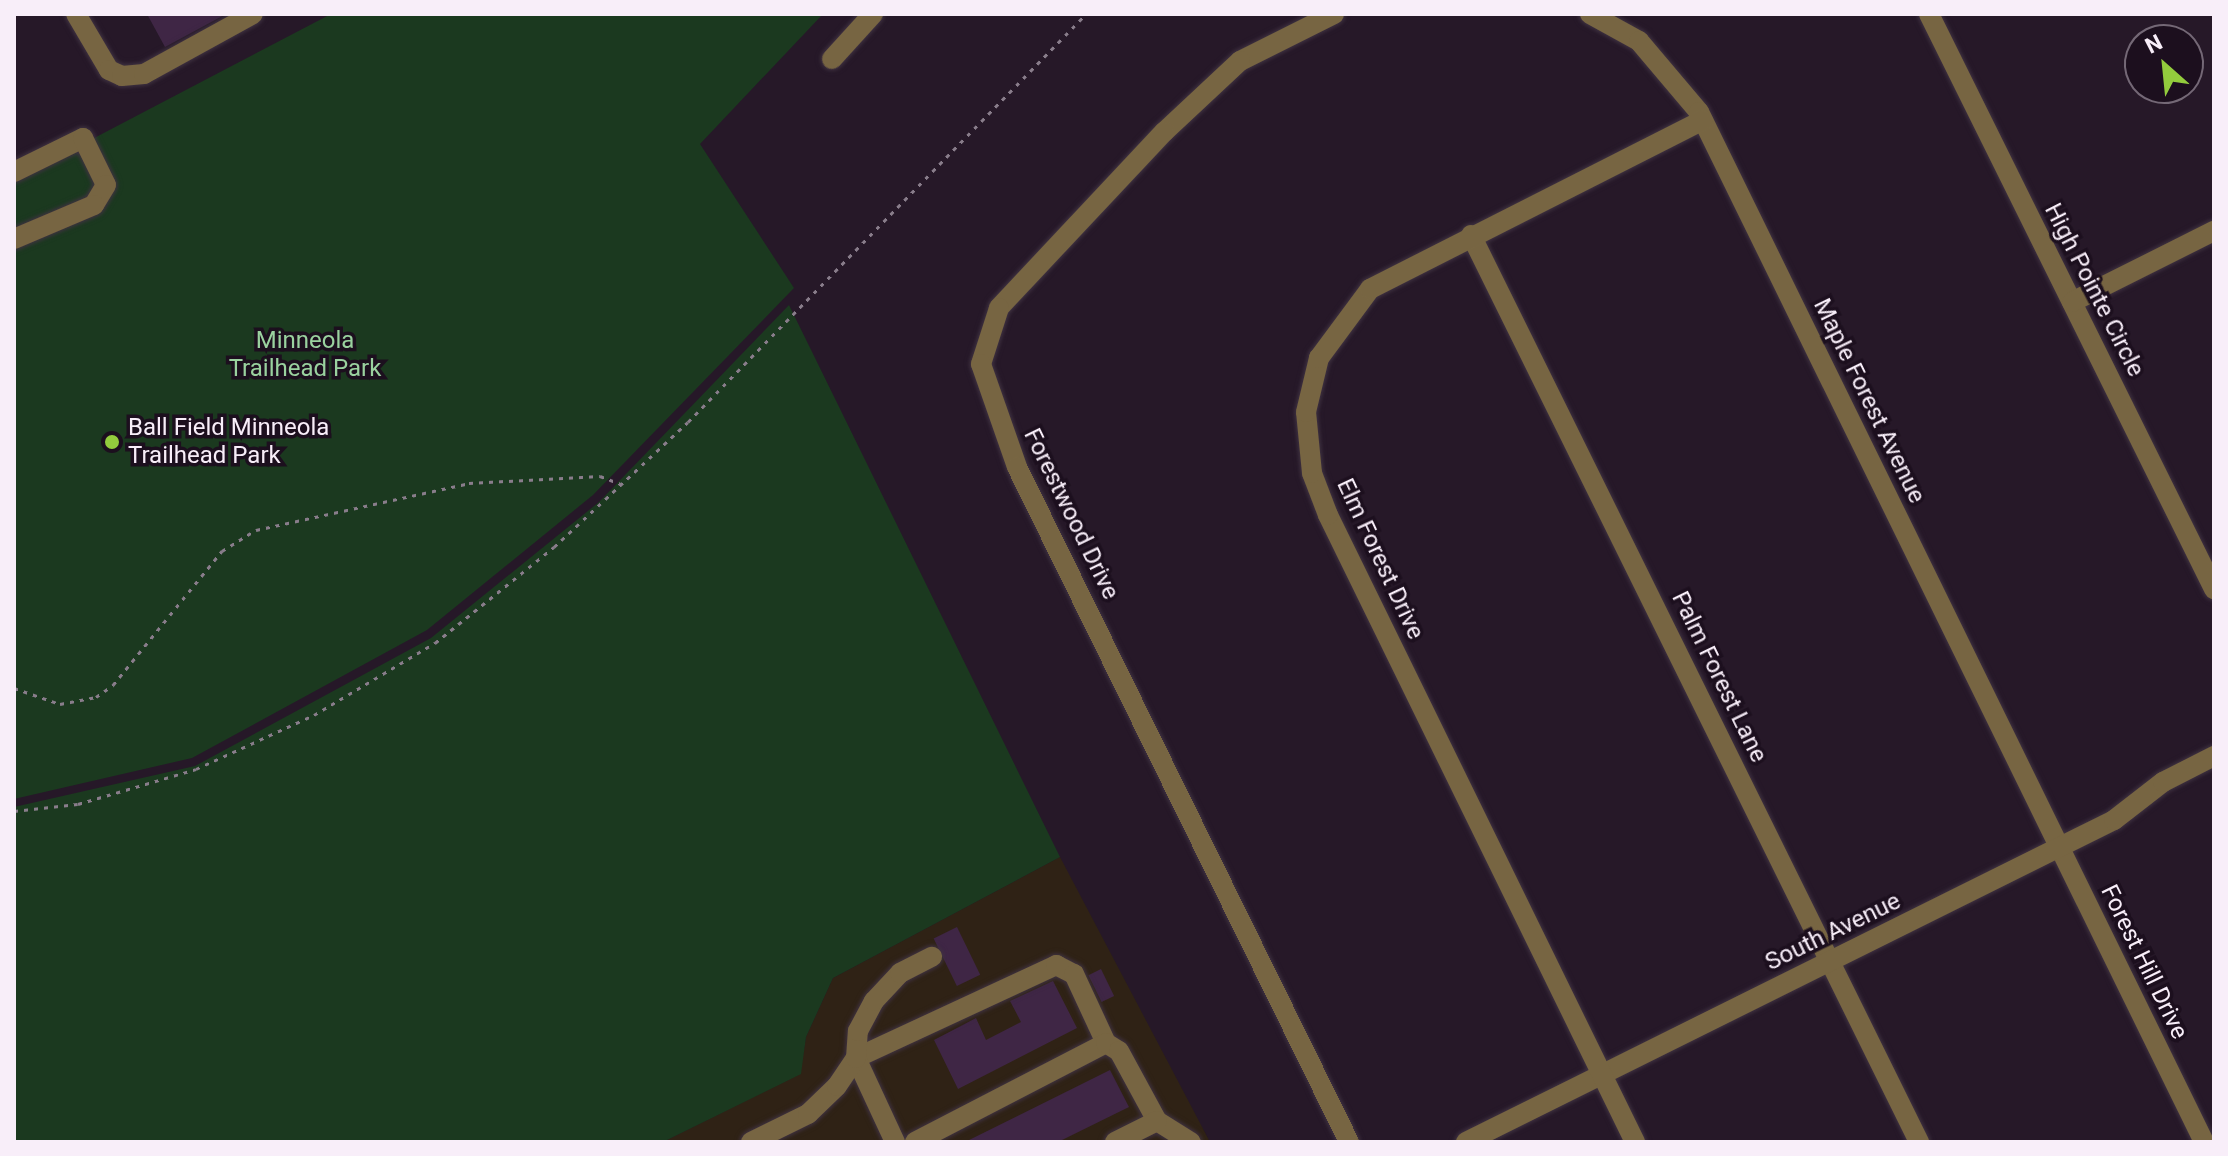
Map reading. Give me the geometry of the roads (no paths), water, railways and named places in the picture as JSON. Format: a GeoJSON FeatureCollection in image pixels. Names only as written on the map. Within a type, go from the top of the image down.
{"type":"FeatureCollection","features":[{"type":"Feature","properties":{"kind":"street"},"geometry":{"type":"LineString","coordinates":[[76,14],[109,70],[122,76],[144,74],[253,14]]}},
{"type":"Feature","properties":{"kind":"street"},"geometry":{"type":"LineString","coordinates":[[832,59],[873,14]]}},
{"type":"Feature","properties":{"kind":"street","name":"Forestwood Drive"},"geometry":{"type":"LineString","coordinates":[[1334,14],[1240,61],[1164,132],[1007,298],[989,326],[981,364],[1017,467],[1349,1142]]}},
{"type":"Feature","properties":{"kind":"street","name":"Maple Forest Avenue"},"geometry":{"type":"LineString","coordinates":[[1590,14],[1628,33],[1672,71],[1703,120],[2058,848]]}},
{"type":"Feature","properties":{"kind":"street","name":"High Pointe Circle"},"geometry":{"type":"LineString","coordinates":[[1929,14],[2214,589]]}},
{"type":"Feature","properties":{"kind":"street","name":"Elm Forest Drive"},"geometry":{"type":"LineString","coordinates":[[1635,1142],[1328,515],[1307,441],[1319,358],[1350,310],[1391,275],[1703,120]]}},
{"type":"Feature","properties":{"kind":"street"},"geometry":{"type":"LineString","coordinates":[[14,172],[83,138],[96,157],[104,196],[14,239]]}},
{"type":"Feature","properties":{"kind":"street"},"geometry":{"type":"LineString","coordinates":[[2072,302],[2214,231]]}},
{"type":"Feature","properties":{"kind":"street","name":"Palm Forest Lane"},"geometry":{"type":"LineString","coordinates":[[1471,235],[1919,1142]]}},
{"type":"Feature","properties":{"kind":"street","name":"South Avenue"},"geometry":{"type":"LineString","coordinates":[[1466,1142],[2058,848],[2214,756]]}},
{"type":"Feature","properties":{"kind":"street","name":"Forest Hill Drive"},"geometry":{"type":"LineString","coordinates":[[2058,848],[2204,1142]]}},
{"type":"Feature","properties":{"kind":"street"},"geometry":{"type":"LineString","coordinates":[[895,1142],[856,1058],[858,1031],[874,1001],[900,973],[932,957]]}},
{"type":"Feature","properties":{"kind":"street"},"geometry":{"type":"LineString","coordinates":[[751,1142],[808,1114],[856,1058],[1056,965],[1074,974],[1106,1043],[1119,1051],[1157,1121],[1191,1142]]}},
{"type":"Feature","properties":{"kind":"street"},"geometry":{"type":"LineString","coordinates":[[915,1142],[1106,1043]]}},
{"type":"Feature","properties":{"kind":"street"},"geometry":{"type":"LineString","coordinates":[[1115,1142],[1157,1121]]}},
{"type":"Feature","properties":{"kind":"place","name":"Ball Field Minneola Trailhead Park"},"geometry":{"type":"Point","coordinates":[112,442]}},
{"type":"Feature","properties":{"kind":"park label","name":"Minneola Trailhead Park"},"geometry":{"type":"Point","coordinates":[305,355]}}]}
